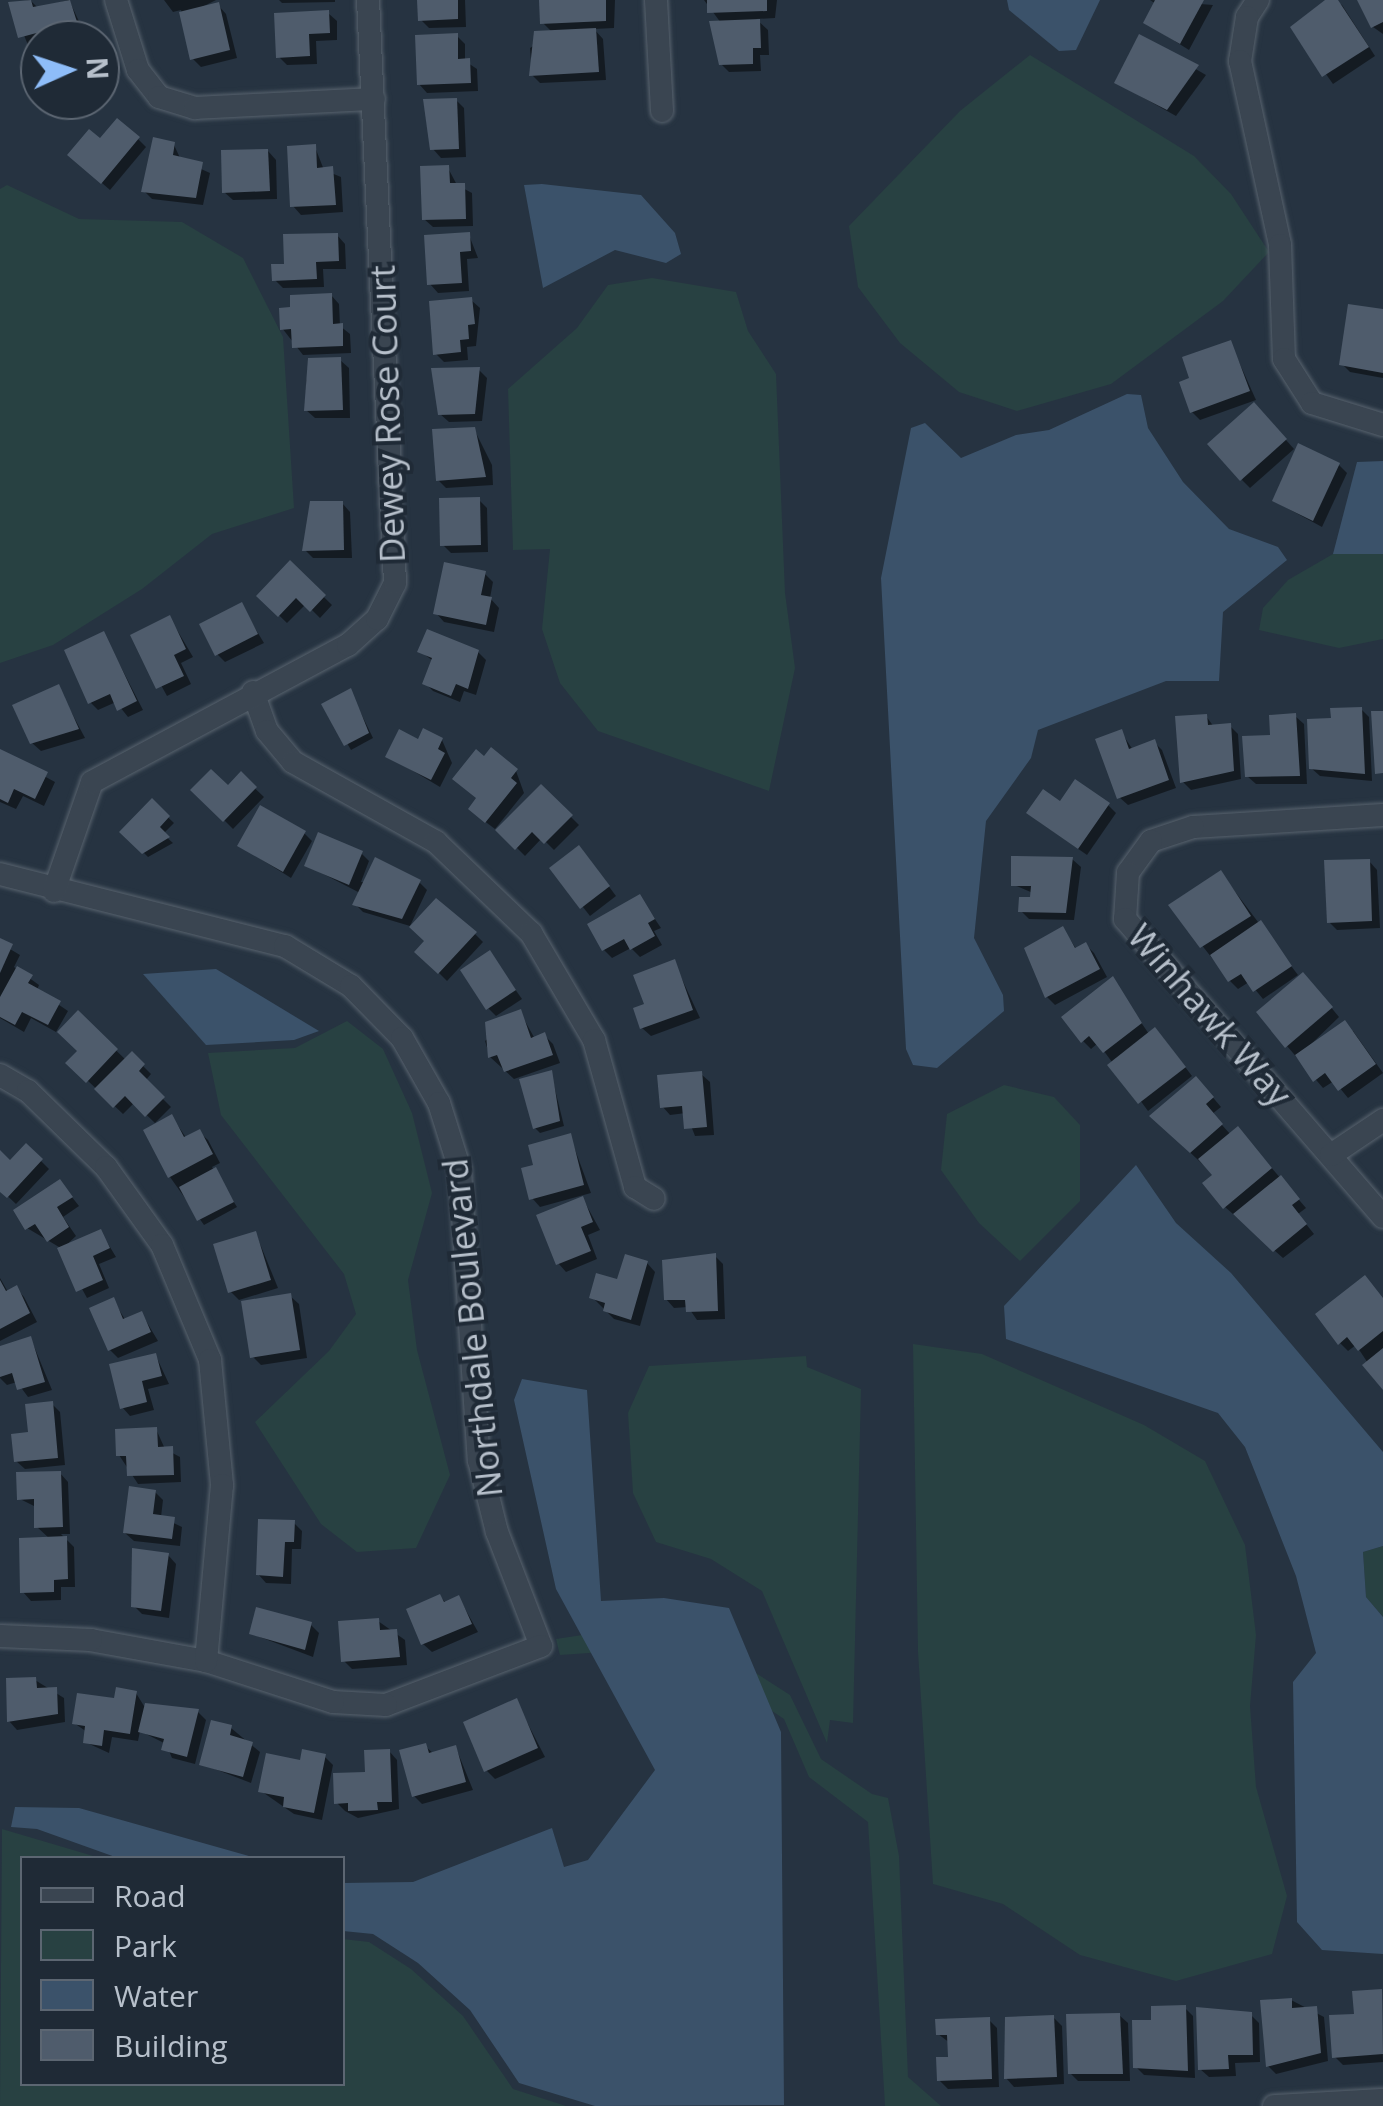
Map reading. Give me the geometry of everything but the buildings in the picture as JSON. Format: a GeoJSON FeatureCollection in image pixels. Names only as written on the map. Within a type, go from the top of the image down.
{"type":"FeatureCollection","features":[{"type":"Feature","properties":{"kind":"street"},"geometry":{"type":"LineString","coordinates":[[116,0],[138,70],[159,97],[195,108],[374,98]]}},
{"type":"Feature","properties":{"kind":"street","name":"Dewey Rose Court"},"geometry":{"type":"LineString","coordinates":[[54,890],[92,782],[253,692],[348,645],[377,620],[394,583],[368,0]]}},
{"type":"Feature","properties":{"kind":"street"},"geometry":{"type":"LineString","coordinates":[[656,0],[662,111]]}},
{"type":"Feature","properties":{"kind":"street"},"geometry":{"type":"LineString","coordinates":[[1258,0],[1247,17],[1240,61],[1280,246],[1284,359],[1312,403],[1383,425]]}},
{"type":"Feature","properties":{"kind":"street"},"geometry":{"type":"LineString","coordinates":[[253,692],[267,731],[293,762],[436,842],[531,933],[594,1040],[634,1187],[654,1200]]}},
{"type":"Feature","properties":{"kind":"street","name":"Winhawk Way"},"geometry":{"type":"LineString","coordinates":[[1383,814],[1193,826],[1151,842],[1128,873],[1125,919],[1383,1218]]}},
{"type":"Feature","properties":{"kind":"street","name":"Northdale Boulevard"},"geometry":{"type":"LineString","coordinates":[[0,874],[285,946],[351,986],[402,1038],[439,1102],[460,1170],[480,1460],[497,1532],[542,1646],[386,1705],[333,1702],[206,1661]]}},
{"type":"Feature","properties":{"kind":"street"},"geometry":{"type":"LineString","coordinates":[[0,1074],[28,1091],[106,1167],[162,1245],[210,1360],[222,1485],[206,1661],[91,1640],[0,1636]]}},
{"type":"Feature","properties":{"kind":"street"},"geometry":{"type":"LineString","coordinates":[[1331,1155],[1383,1120]]}},
{"type":"Feature","properties":{"kind":"street"},"geometry":{"type":"LineString","coordinates":[[1274,2106],[1382,2102]]}},
{"type":"Feature","properties":{"kind":"green space"},"geometry":{"type":"Polygon","coordinates":[[[1030,55],[1194,156],[1231,194],[1269,252],[1223,301],[1111,384],[1017,411],[959,392],[900,343],[858,287],[849,226],[960,111],[1030,55]]]}},
{"type":"Feature","properties":{"kind":"green space"},"geometry":{"type":"Polygon","coordinates":[[[7,185],[79,219],[182,222],[243,258],[283,337],[294,508],[212,534],[142,589],[53,645],[0,663],[0,189],[7,185]]]}},
{"type":"Feature","properties":{"kind":"green space"},"geometry":{"type":"Polygon","coordinates":[[[652,278],[736,292],[748,331],[776,374],[785,593],[795,668],[769,791],[598,731],[560,683],[542,629],[550,549],[513,550],[508,389],[577,328],[608,285],[652,278]]]}},
{"type":"Feature","properties":{"kind":"green space"},"geometry":{"type":"Polygon","coordinates":[[[1333,554],[1383,554],[1383,639],[1339,648],[1259,630],[1263,608],[1288,580],[1333,554]]]}},
{"type":"Feature","properties":{"kind":"green space"},"geometry":{"type":"Polygon","coordinates":[[[347,1021],[383,1049],[412,1113],[432,1193],[408,1280],[417,1350],[450,1475],[416,1548],[357,1552],[321,1524],[255,1422],[329,1351],[356,1314],[344,1274],[221,1115],[208,1053],[295,1048],[347,1021]]]}},
{"type":"Feature","properties":{"kind":"green space"},"geometry":{"type":"Polygon","coordinates":[[[1004,1085],[1054,1097],[1080,1125],[1080,1201],[1020,1261],[979,1223],[941,1170],[947,1114],[1004,1085]]]}},
{"type":"Feature","properties":{"kind":"green space"},"geometry":{"type":"Polygon","coordinates":[[[913,1344],[982,1354],[1144,1425],[1205,1461],[1245,1545],[1256,1635],[1250,1706],[1256,1787],[1287,1896],[1272,1954],[1176,1981],[1080,1955],[1003,1904],[933,1884],[918,1652],[913,1344]]]}},
{"type":"Feature","properties":{"kind":"green space"},"geometry":{"type":"Polygon","coordinates":[[[806,1356],[807,1367],[861,1389],[853,1723],[830,1720],[827,1743],[762,1591],[711,1559],[656,1542],[633,1493],[628,1413],[649,1366],[806,1356]]]}},
{"type":"Feature","properties":{"kind":"green space"},"geometry":{"type":"Polygon","coordinates":[[[1383,1546],[1383,1617],[1366,1597],[1363,1552],[1383,1546]]]}},
{"type":"Feature","properties":{"kind":"green space"},"geometry":{"type":"Polygon","coordinates":[[[675,1621],[790,1695],[821,1759],[872,1794],[888,1798],[899,1856],[908,2077],[941,2106],[885,2106],[868,1822],[809,1777],[784,1719],[676,1647],[560,1655],[556,1639],[675,1621]]]}},
{"type":"Feature","properties":{"kind":"green space"},"geometry":{"type":"Polygon","coordinates":[[[2,1829],[93,1856],[20,1856],[20,2086],[345,2086],[345,1939],[369,1942],[411,1969],[463,2016],[513,2089],[566,2106],[0,2106],[2,1829]]]}},
{"type":"Feature","properties":{"kind":"water"},"geometry":{"type":"Polygon","coordinates":[[[1007,0],[1100,0],[1076,50],[1059,51],[1009,10],[1007,0]]]}},
{"type":"Feature","properties":{"kind":"water"},"geometry":{"type":"Polygon","coordinates":[[[524,185],[641,195],[675,233],[681,254],[666,263],[615,250],[543,288],[524,185]]]}},
{"type":"Feature","properties":{"kind":"water"},"geometry":{"type":"Polygon","coordinates":[[[1127,394],[1141,395],[1148,428],[1183,482],[1229,529],[1278,547],[1287,560],[1223,612],[1219,681],[1166,681],[1038,730],[1031,758],[986,821],[974,938],[1003,995],[1004,1011],[937,1068],[913,1065],[906,1049],[881,578],[911,428],[925,423],[961,458],[1016,435],[1049,430],[1127,394]]]}},
{"type":"Feature","properties":{"kind":"water"},"geometry":{"type":"Polygon","coordinates":[[[1383,461],[1383,554],[1333,554],[1357,462],[1383,461]]]}},
{"type":"Feature","properties":{"kind":"water"},"geometry":{"type":"Polygon","coordinates":[[[216,969],[319,1031],[294,1040],[206,1045],[143,974],[216,969]]]}},
{"type":"Feature","properties":{"kind":"water"},"geometry":{"type":"Polygon","coordinates":[[[1136,1165],[1176,1223],[1231,1273],[1383,1452],[1383,1546],[1363,1552],[1366,1597],[1383,1617],[1383,1954],[1322,1950],[1297,1922],[1293,1682],[1316,1653],[1296,1576],[1245,1447],[1218,1413],[1006,1339],[1004,1306],[1136,1165]]]}},
{"type":"Feature","properties":{"kind":"water"},"geometry":{"type":"Polygon","coordinates":[[[522,1379],[587,1390],[601,1601],[664,1598],[729,1608],[781,1732],[784,2105],[595,2106],[519,2083],[470,2010],[418,1963],[373,1934],[345,1931],[345,1883],[413,1882],[552,1828],[564,1867],[588,1860],[655,1770],[556,1589],[514,1400],[522,1379]]]}},
{"type":"Feature","properties":{"kind":"water"},"geometry":{"type":"Polygon","coordinates":[[[15,1807],[79,1808],[249,1856],[112,1856],[37,1829],[11,1827],[15,1807]]]}}]}
